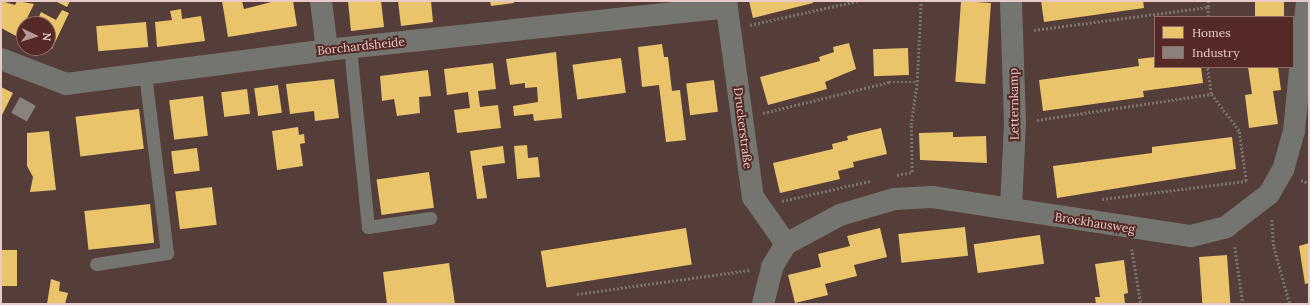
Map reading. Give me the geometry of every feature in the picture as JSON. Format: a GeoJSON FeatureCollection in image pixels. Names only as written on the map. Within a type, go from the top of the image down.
{"type":"FeatureCollection","features":[{"type":"Feature","properties":{"kind":"street"},"geometry":{"type":"LineString","coordinates":[[321,1],[327,50]]}},
{"type":"Feature","properties":{"kind":"street","name":"Letternkamp"},"geometry":{"type":"LineString","coordinates":[[1011,208],[1015,123],[1012,1]]}},
{"type":"Feature","properties":{"kind":"street","name":"Brockhausweg"},"geometry":{"type":"LineString","coordinates":[[786,244],[840,215],[894,199],[932,197],[1011,208],[1129,228],[1191,236],[1226,227],[1269,194],[1283,170],[1294,131],[1307,1]]}},
{"type":"Feature","properties":{"kind":"street","name":"Borchardsheide"},"geometry":{"type":"LineString","coordinates":[[1,59],[66,84],[350,47],[726,4]]}},
{"type":"Feature","properties":{"kind":"street","name":"Druckerstraße"},"geometry":{"type":"LineString","coordinates":[[726,4],[750,185],[758,207],[786,244]]}},
{"type":"Feature","properties":{"kind":"street"},"geometry":{"type":"LineString","coordinates":[[763,304],[772,267],[786,244]]}},
{"type":"Feature","properties":{"kind":"lane"},"geometry":{"type":"LineString","coordinates":[[350,47],[368,227],[430,218]]}},
{"type":"Feature","properties":{"kind":"lane"},"geometry":{"type":"LineString","coordinates":[[96,264],[167,253],[145,73]]}},
{"type":"Feature","properties":{"kind":"path"},"geometry":{"type":"LineString","coordinates":[[730,30],[857,1]]}},
{"type":"Feature","properties":{"kind":"path"},"geometry":{"type":"LineString","coordinates":[[889,177],[912,172],[911,125],[917,82],[921,1]]}},
{"type":"Feature","properties":{"kind":"path"},"geometry":{"type":"LineString","coordinates":[[1208,1],[1208,16]]}},
{"type":"Feature","properties":{"kind":"path"},"geometry":{"type":"LineString","coordinates":[[1013,33],[1208,7]]}},
{"type":"Feature","properties":{"kind":"path"},"geometry":{"type":"LineString","coordinates":[[1099,200],[1246,181],[1239,131],[1211,94],[1207,68]]}},
{"type":"Feature","properties":{"kind":"path"},"geometry":{"type":"LineString","coordinates":[[742,118],[889,82],[917,82]]}},
{"type":"Feature","properties":{"kind":"path"},"geometry":{"type":"LineString","coordinates":[[1015,123],[1211,94]]}},
{"type":"Feature","properties":{"kind":"path"},"geometry":{"type":"LineString","coordinates":[[758,207],[874,181]]}},
{"type":"Feature","properties":{"kind":"path"},"geometry":{"type":"LineString","coordinates":[[1269,194],[1274,246],[1290,304]]}},
{"type":"Feature","properties":{"kind":"path"},"geometry":{"type":"LineString","coordinates":[[1226,227],[1236,250],[1243,304]]}},
{"type":"Feature","properties":{"kind":"path"},"geometry":{"type":"LineString","coordinates":[[1129,228],[1141,304]]}},
{"type":"Feature","properties":{"kind":"path"},"geometry":{"type":"LineString","coordinates":[[577,294],[772,267]]}},
{"type":"Feature","properties":{"kind":"building: Homes"},"geometry":{"type":"Polygon","coordinates":[[[1,1],[15,5],[17,1],[34,4],[28,16],[16,16],[16,36],[1,28],[1,1]]]}},
{"type":"Feature","properties":{"kind":"building: Homes"},"geometry":{"type":"Polygon","coordinates":[[[55,1],[70,1],[67,7],[55,1]]]}},
{"type":"Feature","properties":{"kind":"building: Homes"},"geometry":{"type":"Polygon","coordinates":[[[222,1],[242,1],[244,9],[275,1],[293,1],[297,26],[228,37],[222,1]]]}},
{"type":"Feature","properties":{"kind":"building: Homes"},"geometry":{"type":"Polygon","coordinates":[[[348,1],[381,1],[384,27],[351,31],[348,1]]]}},
{"type":"Feature","properties":{"kind":"building: Homes"},"geometry":{"type":"Polygon","coordinates":[[[398,1],[431,1],[433,22],[401,26],[398,1]]]}},
{"type":"Feature","properties":{"kind":"building: Homes"},"geometry":{"type":"Polygon","coordinates":[[[490,1],[514,1],[514,3],[491,6],[490,1]]]}},
{"type":"Feature","properties":{"kind":"building: Homes"},"geometry":{"type":"Polygon","coordinates":[[[749,1],[813,1],[813,3],[753,18],[749,1]]]}},
{"type":"Feature","properties":{"kind":"building: Homes"},"geometry":{"type":"Polygon","coordinates":[[[961,1],[991,3],[985,84],[955,82],[961,1]]]}},
{"type":"Feature","properties":{"kind":"building: Homes"},"geometry":{"type":"Polygon","coordinates":[[[1041,1],[1143,1],[1144,8],[1044,22],[1041,1]]]}},
{"type":"Feature","properties":{"kind":"building: Homes"},"geometry":{"type":"Polygon","coordinates":[[[1255,1],[1284,1],[1284,16],[1255,16],[1255,1]]]}},
{"type":"Feature","properties":{"kind":"building: Homes"},"geometry":{"type":"Polygon","coordinates":[[[181,9],[182,19],[201,16],[205,41],[157,47],[155,22],[172,20],[170,11],[181,9]]]}},
{"type":"Feature","properties":{"kind":"building: Homes"},"geometry":{"type":"Polygon","coordinates":[[[62,10],[69,13],[56,41],[56,20],[62,10]]]}},
{"type":"Feature","properties":{"kind":"building: Homes"},"geometry":{"type":"Polygon","coordinates":[[[41,12],[48,16],[39,16],[41,12]]]}},
{"type":"Feature","properties":{"kind":"building: Homes"},"geometry":{"type":"Polygon","coordinates":[[[146,22],[148,47],[98,51],[96,26],[146,22]]]}},
{"type":"Feature","properties":{"kind":"building: Homes"},"geometry":{"type":"Polygon","coordinates":[[[849,43],[856,69],[825,82],[827,89],[768,105],[760,77],[820,61],[819,57],[834,52],[833,47],[849,43]]]}},
{"type":"Feature","properties":{"kind":"building: Homes"},"geometry":{"type":"Polygon","coordinates":[[[662,44],[664,57],[668,57],[672,91],[680,90],[686,140],[666,142],[659,85],[642,87],[638,47],[662,44]]]}},
{"type":"Feature","properties":{"kind":"building: Homes"},"geometry":{"type":"Polygon","coordinates":[[[908,48],[909,75],[874,76],[873,49],[908,48]]]}},
{"type":"Feature","properties":{"kind":"building: Homes"},"geometry":{"type":"Polygon","coordinates":[[[556,52],[562,118],[534,121],[533,114],[514,116],[513,106],[538,102],[537,87],[525,88],[525,83],[510,85],[506,59],[556,52]]]}},
{"type":"Feature","properties":{"kind":"building: Homes"},"geometry":{"type":"Polygon","coordinates":[[[1154,57],[1154,68],[1201,68],[1203,83],[1143,91],[1144,97],[1043,111],[1039,80],[1139,66],[1138,59],[1154,57]]]}},
{"type":"Feature","properties":{"kind":"building: Homes"},"geometry":{"type":"Polygon","coordinates":[[[621,58],[626,93],[577,99],[572,65],[621,58]]]}},
{"type":"Feature","properties":{"kind":"building: Homes"},"geometry":{"type":"Polygon","coordinates":[[[493,63],[496,89],[478,91],[480,107],[498,105],[501,128],[457,133],[454,110],[470,108],[468,92],[447,95],[444,69],[493,63]]]}},
{"type":"Feature","properties":{"kind":"building: Homes"},"geometry":{"type":"Polygon","coordinates":[[[1248,68],[1278,68],[1281,90],[1273,91],[1278,124],[1249,128],[1245,95],[1252,94],[1248,68]]]}},
{"type":"Feature","properties":{"kind":"building: Homes"},"geometry":{"type":"Polygon","coordinates":[[[428,70],[431,96],[419,97],[420,113],[397,116],[394,99],[382,101],[380,76],[428,70]]]}},
{"type":"Feature","properties":{"kind":"building: Homes"},"geometry":{"type":"Polygon","coordinates":[[[334,79],[339,118],[315,121],[314,111],[290,114],[286,84],[334,79]]]}},
{"type":"Feature","properties":{"kind":"building: Homes"},"geometry":{"type":"Polygon","coordinates":[[[714,80],[718,112],[690,115],[686,83],[714,80]]]}},
{"type":"Feature","properties":{"kind":"building: Homes"},"geometry":{"type":"Polygon","coordinates":[[[278,85],[282,113],[258,116],[254,88],[278,85]]]}},
{"type":"Feature","properties":{"kind":"building: Homes"},"geometry":{"type":"Polygon","coordinates":[[[1,87],[13,93],[1,117],[1,87]]]}},
{"type":"Feature","properties":{"kind":"building: Homes"},"geometry":{"type":"Polygon","coordinates":[[[247,89],[250,114],[224,117],[221,92],[247,89]]]}},
{"type":"Feature","properties":{"kind":"building: Homes"},"geometry":{"type":"Polygon","coordinates":[[[203,96],[208,136],[174,140],[169,100],[203,96]]]}},
{"type":"Feature","properties":{"kind":"building: Homes"},"geometry":{"type":"Polygon","coordinates":[[[139,109],[144,149],[80,157],[75,117],[139,109]]]}},
{"type":"Feature","properties":{"kind":"building: Homes"},"geometry":{"type":"Polygon","coordinates":[[[298,127],[299,135],[304,134],[305,143],[300,144],[303,166],[277,170],[272,131],[298,127]]]}},
{"type":"Feature","properties":{"kind":"building: Homes"},"geometry":{"type":"Polygon","coordinates":[[[881,128],[887,154],[853,162],[854,167],[838,171],[840,179],[780,193],[773,163],[833,149],[832,144],[848,140],[847,136],[881,128]]]}},
{"type":"Feature","properties":{"kind":"building: Homes"},"geometry":{"type":"Polygon","coordinates":[[[49,131],[56,190],[30,192],[33,177],[27,166],[27,133],[49,131]]]}},
{"type":"Feature","properties":{"kind":"building: Homes"},"geometry":{"type":"Polygon","coordinates":[[[953,132],[953,137],[986,136],[987,163],[920,160],[919,133],[953,132]]]}},
{"type":"Feature","properties":{"kind":"building: Homes"},"geometry":{"type":"Polygon","coordinates":[[[1232,137],[1236,169],[1057,198],[1053,166],[1152,153],[1152,147],[1232,137]]]}},
{"type":"Feature","properties":{"kind":"building: Homes"},"geometry":{"type":"Polygon","coordinates":[[[527,145],[528,158],[538,157],[540,177],[517,179],[514,146],[527,145]]]}},
{"type":"Feature","properties":{"kind":"building: Homes"},"geometry":{"type":"Polygon","coordinates":[[[503,146],[505,163],[482,166],[487,198],[477,199],[470,151],[503,146]]]}},
{"type":"Feature","properties":{"kind":"building: Homes"},"geometry":{"type":"Polygon","coordinates":[[[197,148],[200,171],[174,174],[171,151],[197,148]]]}},
{"type":"Feature","properties":{"kind":"building: Homes"},"geometry":{"type":"Polygon","coordinates":[[[429,172],[434,208],[382,215],[377,179],[429,172]]]}},
{"type":"Feature","properties":{"kind":"building: Homes"},"geometry":{"type":"Polygon","coordinates":[[[212,187],[217,225],[180,229],[175,192],[212,187]]]}},
{"type":"Feature","properties":{"kind":"building: Homes"},"geometry":{"type":"Polygon","coordinates":[[[150,204],[154,243],[88,250],[84,211],[150,204]]]}},
{"type":"Feature","properties":{"kind":"building: Homes"},"geometry":{"type":"Polygon","coordinates":[[[965,227],[968,256],[901,263],[898,234],[965,227]]]}},
{"type":"Feature","properties":{"kind":"building: Homes"},"geometry":{"type":"Polygon","coordinates":[[[686,228],[692,265],[547,288],[541,251],[686,228]]]}},
{"type":"Feature","properties":{"kind":"building: Homes"},"geometry":{"type":"Polygon","coordinates":[[[880,228],[887,257],[854,265],[857,276],[825,284],[828,295],[795,303],[788,275],[821,267],[818,254],[850,246],[847,236],[880,228]]]}},
{"type":"Feature","properties":{"kind":"building: Homes"},"geometry":{"type":"Polygon","coordinates":[[[1040,235],[1044,264],[978,273],[974,244],[1040,235]]]}},
{"type":"Feature","properties":{"kind":"building: Homes"},"geometry":{"type":"Polygon","coordinates":[[[1309,243],[1309,283],[1305,284],[1299,246],[1309,243]]]}},
{"type":"Feature","properties":{"kind":"building: Homes"},"geometry":{"type":"Polygon","coordinates":[[[1,250],[17,250],[17,286],[1,286],[1,250]]]}},
{"type":"Feature","properties":{"kind":"building: Homes"},"geometry":{"type":"Polygon","coordinates":[[[1227,255],[1230,304],[1202,304],[1199,257],[1227,255]]]}},
{"type":"Feature","properties":{"kind":"building: Homes"},"geometry":{"type":"Polygon","coordinates":[[[1124,260],[1128,293],[1124,294],[1125,304],[1096,304],[1095,297],[1100,297],[1095,264],[1124,260]]]}},
{"type":"Feature","properties":{"kind":"building: Homes"},"geometry":{"type":"Polygon","coordinates":[[[449,263],[455,304],[387,304],[383,272],[449,263]]]}},
{"type":"Feature","properties":{"kind":"building: Homes"},"geometry":{"type":"Polygon","coordinates":[[[51,279],[60,282],[59,291],[68,293],[65,304],[47,304],[51,279]]]}},
{"type":"Feature","properties":{"kind":"building: Industry"},"geometry":{"type":"Polygon","coordinates":[[[20,97],[36,106],[27,121],[11,113],[20,97]]]}}]}
